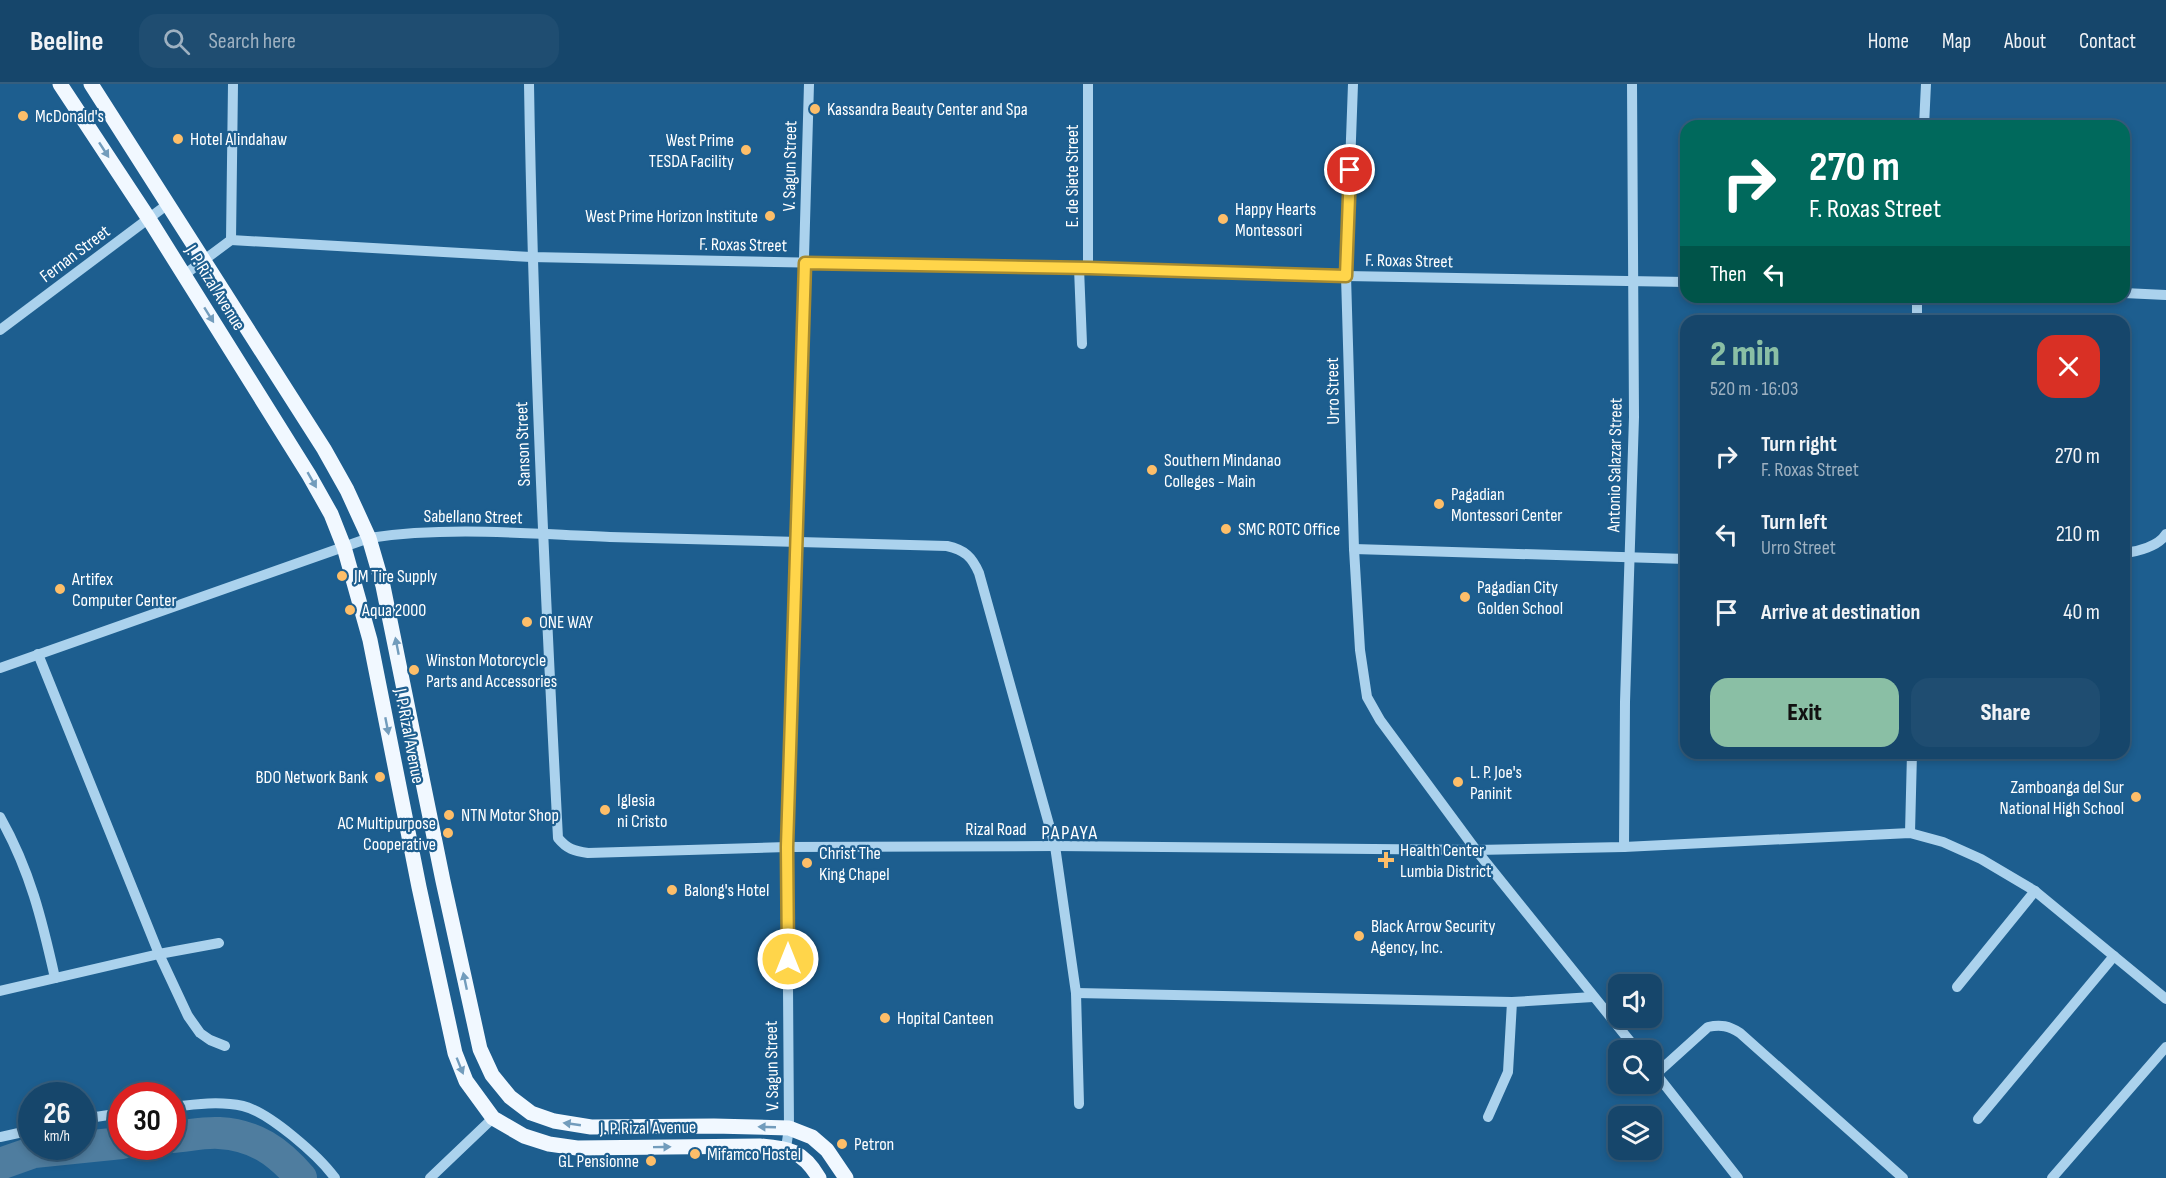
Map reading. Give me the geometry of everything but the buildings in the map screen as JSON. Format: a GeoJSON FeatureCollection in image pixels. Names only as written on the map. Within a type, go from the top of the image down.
{"type":"FeatureCollection","features":[{"type":"Feature","properties":{"kind":"main road","name":"J. P. Rizal Avenue"},"geometry":{"type":"LineString","coordinates":[[60,84],[149,219],[331,514],[344,547],[370,640],[455,1053],[466,1081],[480,1103],[493,1118],[524,1136],[549,1144],[577,1148],[760,1146],[786,1148]]}},
{"type":"Feature","properties":{"kind":"main road","name":"J. P. Rizal Avenue"},"geometry":{"type":"LineString","coordinates":[[91,84],[330,459],[369,538],[394,633],[443,881],[480,1049],[492,1076],[510,1097],[531,1113],[554,1121],[591,1126],[789,1128],[812,1137],[827,1150],[846,1178]]}},
{"type":"Feature","properties":{"kind":"main road"},"geometry":{"type":"LineString","coordinates":[[79,112],[100,98]]}},
{"type":"Feature","properties":{"kind":"main road"},"geometry":{"type":"LineString","coordinates":[[243,370],[265,356]]}},
{"type":"Feature","properties":{"kind":"main road"},"geometry":{"type":"LineString","coordinates":[[419,887],[443,881]]}},
{"type":"Feature","properties":{"kind":"main road"},"geometry":{"type":"LineString","coordinates":[[786,1148],[803,1157],[819,1178]]}},
{"type":"Feature","properties":{"kind":"street"},"geometry":{"type":"LineString","coordinates":[[184,275],[231,240],[233,84]]}},
{"type":"Feature","properties":{"kind":"street","name":"Sanson Street"},"geometry":{"type":"LineString","coordinates":[[529,84],[531,257],[558,838]]}},
{"type":"Feature","properties":{"kind":"street","name":"V. Sagun Street"},"geometry":{"type":"LineString","coordinates":[[786,1148],[789,1128],[787,847],[805,263],[808,84]]}},
{"type":"Feature","properties":{"kind":"street","name":"E. de Siete Street"},"geometry":{"type":"LineString","coordinates":[[1082,344],[1088,84]]}},
{"type":"Feature","properties":{"kind":"street","name":"Urro Street"},"geometry":{"type":"LineString","coordinates":[[1353,84],[1346,276],[1354,549],[1360,650],[1367,697],[1380,720],[1476,849]]}},
{"type":"Feature","properties":{"kind":"street","name":"Antonio Salazar Street"},"geometry":{"type":"LineString","coordinates":[[1624,847],[1625,702],[1634,417],[1632,84]]}},
{"type":"Feature","properties":{"kind":"street"},"geometry":{"type":"LineString","coordinates":[[1924,120],[1926,84]]}},
{"type":"Feature","properties":{"kind":"street","name":"Fernan Street"},"geometry":{"type":"LineString","coordinates":[[0,330],[168,204]]}},
{"type":"Feature","properties":{"kind":"street","name":"F. Roxas Street"},"geometry":{"type":"LineString","coordinates":[[231,240],[531,257],[1680,282]]}},
{"type":"Feature","properties":{"kind":"street"},"geometry":{"type":"LineString","coordinates":[[2130,293],[2166,294]]}},
{"type":"Feature","properties":{"kind":"street","name":"Sabellano Street"},"geometry":{"type":"LineString","coordinates":[[0,668],[369,538],[423,532],[947,546],[958,548],[966,553],[973,559],[979,573],[1055,846]]}},
{"type":"Feature","properties":{"kind":"street"},"geometry":{"type":"LineString","coordinates":[[2130,552],[2136,552],[2163,539],[2166,534]]}},
{"type":"Feature","properties":{"kind":"street"},"geometry":{"type":"LineString","coordinates":[[1354,549],[1680,559]]}},
{"type":"Feature","properties":{"kind":"street"},"geometry":{"type":"LineString","coordinates":[[38,654],[159,954],[188,1016],[200,1033],[225,1046]]}},
{"type":"Feature","properties":{"kind":"street"},"geometry":{"type":"LineString","coordinates":[[1910,833],[1912,759]]}},
{"type":"Feature","properties":{"kind":"street"},"geometry":{"type":"LineString","coordinates":[[0,817],[6,838],[30,881],[55,978]]}},
{"type":"Feature","properties":{"kind":"street","name":"Rizal Road"},"geometry":{"type":"LineString","coordinates":[[558,838],[566,847],[588,853],[787,847],[1476,849],[1624,847],[1910,833],[1943,842],[1981,859],[2035,891],[2166,999]]}},
{"type":"Feature","properties":{"kind":"street"},"geometry":{"type":"LineString","coordinates":[[1055,846],[1076,993],[1079,1104]]}},
{"type":"Feature","properties":{"kind":"street"},"geometry":{"type":"LineString","coordinates":[[1476,849],[1629,1040]]}},
{"type":"Feature","properties":{"kind":"street"},"geometry":{"type":"LineString","coordinates":[[1957,987],[2035,891]]}},
{"type":"Feature","properties":{"kind":"street"},"geometry":{"type":"LineString","coordinates":[[0,991],[159,954],[219,944]]}},
{"type":"Feature","properties":{"kind":"street"},"geometry":{"type":"LineString","coordinates":[[1978,1119],[2114,956]]}},
{"type":"Feature","properties":{"kind":"street"},"geometry":{"type":"LineString","coordinates":[[1076,993],[1512,1002],[1593,997]]}},
{"type":"Feature","properties":{"kind":"street"},"geometry":{"type":"LineString","coordinates":[[1488,1117],[1508,1072],[1512,1002]]}},
{"type":"Feature","properties":{"kind":"street"},"geometry":{"type":"LineString","coordinates":[[1662,1064],[1708,1027],[1715,1025],[1731,1027],[1903,1178]]}},
{"type":"Feature","properties":{"kind":"street"},"geometry":{"type":"LineString","coordinates":[[2052,1178],[2166,1047]]}},
{"type":"Feature","properties":{"kind":"street"},"geometry":{"type":"LineString","coordinates":[[1662,1081],[1738,1178]]}},
{"type":"Feature","properties":{"kind":"street"},"geometry":{"type":"LineString","coordinates":[[186,1106],[226,1103],[246,1106],[262,1114],[312,1152],[335,1178]]}},
{"type":"Feature","properties":{"kind":"street"},"geometry":{"type":"LineString","coordinates":[[430,1178],[493,1118]]}},
{"type":"Feature","properties":{"kind":"street"},"geometry":{"type":"LineString","coordinates":[[0,1137],[18,1133]]}},
{"type":"Feature","properties":{"kind":"waterway"},"geometry":{"type":"LineString","coordinates":[[186,1136],[232,1134],[255,1141],[284,1160],[301,1178]]}},
{"type":"Feature","properties":{"kind":"waterway"},"geometry":{"type":"LineString","coordinates":[[0,1164],[34,1152],[108,1144]]}},
{"type":"Feature","properties":{"kind":"place","name":"Kassandra Beauty Center and Spa"},"geometry":{"type":"Point","coordinates":[815,109]}},
{"type":"Feature","properties":{"kind":"place","name":"McDonald's"},"geometry":{"type":"Point","coordinates":[23,116]}},
{"type":"Feature","properties":{"kind":"place","name":"Hotel Alindahaw"},"geometry":{"type":"Point","coordinates":[178,139]}},
{"type":"Feature","properties":{"kind":"place","name":"West Prime TESDA Facility"},"geometry":{"type":"Point","coordinates":[746,150]}},
{"type":"Feature","properties":{"kind":"place","name":"West Prime Horizon Institute"},"geometry":{"type":"Point","coordinates":[770,216]}},
{"type":"Feature","properties":{"kind":"place","name":"Happy Hearts Montessori"},"geometry":{"type":"Point","coordinates":[1223,219]}},
{"type":"Feature","properties":{"kind":"place","name":"Southern Mindanao Colleges - Main"},"geometry":{"type":"Point","coordinates":[1152,470]}},
{"type":"Feature","properties":{"kind":"place","name":"Pagadian Montessori Center"},"geometry":{"type":"Point","coordinates":[1439,504]}},
{"type":"Feature","properties":{"kind":"place","name":"SMC ROTC Office"},"geometry":{"type":"Point","coordinates":[1226,529]}},
{"type":"Feature","properties":{"kind":"place","name":"JM Tire Supply"},"geometry":{"type":"Point","coordinates":[342,576]}},
{"type":"Feature","properties":{"kind":"place","name":"Artifex Computer Center"},"geometry":{"type":"Point","coordinates":[60,589]}},
{"type":"Feature","properties":{"kind":"place","name":"Pagadian City Golden School"},"geometry":{"type":"Point","coordinates":[1465,597]}},
{"type":"Feature","properties":{"kind":"place","name":"Aqua 2000"},"geometry":{"type":"Point","coordinates":[350,610]}},
{"type":"Feature","properties":{"kind":"place","name":"ONE WAY"},"geometry":{"type":"Point","coordinates":[527,622]}},
{"type":"Feature","properties":{"kind":"place","name":"Winston Motorcycle Parts and Accessories"},"geometry":{"type":"Point","coordinates":[414,670]}},
{"type":"Feature","properties":{"kind":"place","name":"BDO Network Bank"},"geometry":{"type":"Point","coordinates":[380,777]}},
{"type":"Feature","properties":{"kind":"place","name":"L. P. Joe's Paninit"},"geometry":{"type":"Point","coordinates":[1458,782]}},
{"type":"Feature","properties":{"kind":"place","name":"Zamboanga del Sur National High School"},"geometry":{"type":"Point","coordinates":[2136,797]}},
{"type":"Feature","properties":{"kind":"place","name":"Iglesia ni Cristo"},"geometry":{"type":"Point","coordinates":[605,810]}},
{"type":"Feature","properties":{"kind":"place","name":"NTN Motor Shop"},"geometry":{"type":"Point","coordinates":[449,815]}},
{"type":"Feature","properties":{"kind":"place","name":"AC Multipurpose Cooperative"},"geometry":{"type":"Point","coordinates":[448,833]}},
{"type":"Feature","properties":{"kind":"place","name":"Health Center Lumbia District"},"geometry":{"type":"Point","coordinates":[1386,860]}},
{"type":"Feature","properties":{"kind":"place","name":"Christ The King Chapel"},"geometry":{"type":"Point","coordinates":[807,863]}},
{"type":"Feature","properties":{"kind":"place","name":"Balong's Hotel"},"geometry":{"type":"Point","coordinates":[672,890]}},
{"type":"Feature","properties":{"kind":"place","name":"Black Arrow Security Agency, Inc."},"geometry":{"type":"Point","coordinates":[1359,936]}},
{"type":"Feature","properties":{"kind":"place","name":"Hopital Canteen"},"geometry":{"type":"Point","coordinates":[885,1018]}},
{"type":"Feature","properties":{"kind":"place","name":"Petron"},"geometry":{"type":"Point","coordinates":[842,1144]}},
{"type":"Feature","properties":{"kind":"place","name":"Mifamco Hostel"},"geometry":{"type":"Point","coordinates":[695,1154]}},
{"type":"Feature","properties":{"kind":"place","name":"GL Pensionne"},"geometry":{"type":"Point","coordinates":[651,1161]}},
{"type":"Feature","properties":{"kind":"district","name":"PAPAYA"},"geometry":{"type":"Point","coordinates":[1070,833]}},
{"type":"Feature","properties":{"kind":"route"},"geometry":{"type":"LineString","coordinates":[[788,959],[787,847],[805,263],[1089,268],[1346,276],[1350,170]]}}]}
